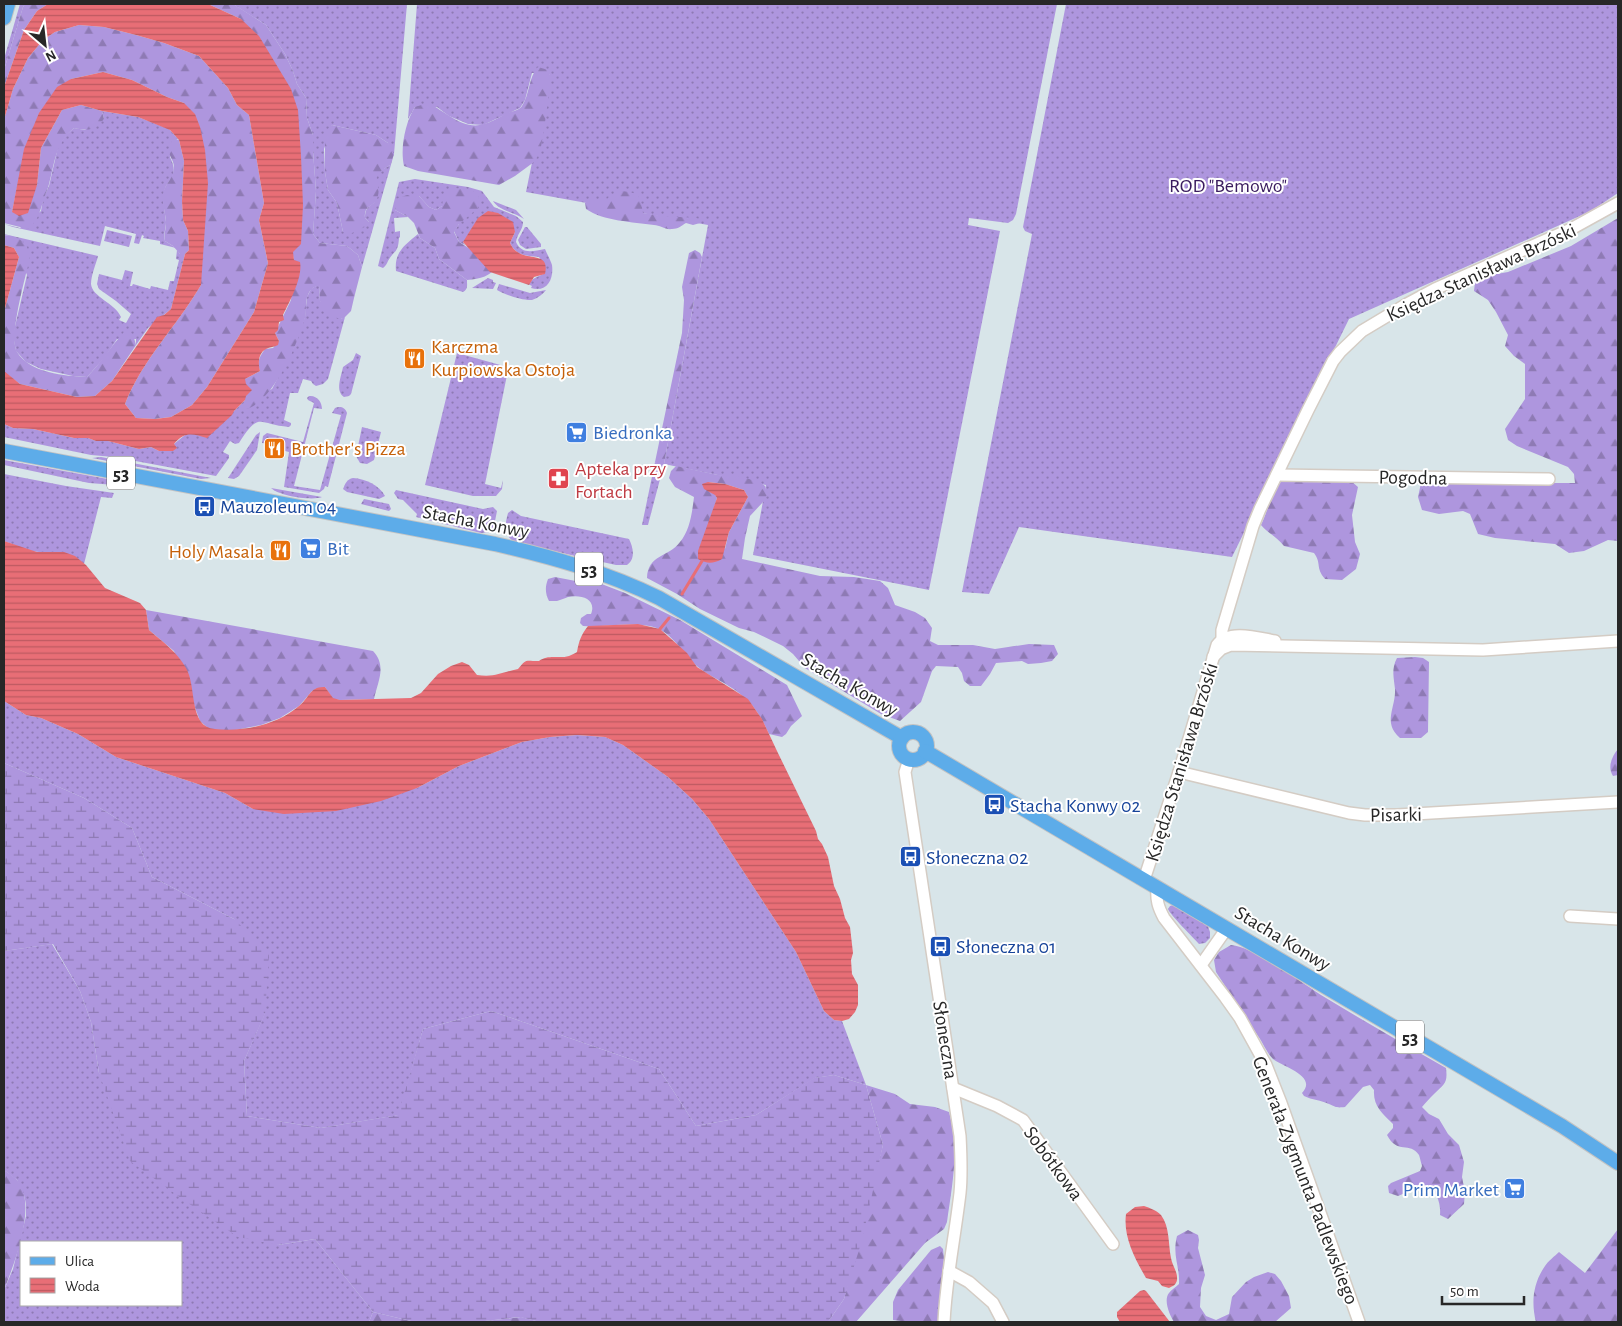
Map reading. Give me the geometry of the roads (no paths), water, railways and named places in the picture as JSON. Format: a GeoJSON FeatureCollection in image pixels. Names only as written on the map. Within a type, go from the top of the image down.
{"type":"FeatureCollection","features":[{"type":"Feature","properties":{"kind":"main road"},"geometry":{"type":"LineString","coordinates":[[4,18],[8,4]]}},
{"type":"Feature","properties":{"kind":"main road","name":"Stacha Konwy"},"geometry":{"type":"LineString","coordinates":[[4,451],[495,544],[571,563],[634,585],[902,738]]}},
{"type":"Feature","properties":{"kind":"main road"},"geometry":{"type":"LineString","coordinates":[[913,731],[919,733],[925,739],[925,751],[922,757],[909,759],[900,752],[898,747],[905,734],[913,731]]}},
{"type":"Feature","properties":{"kind":"main road","name":"Stacha Konwy"},"geometry":{"type":"LineString","coordinates":[[925,751],[1562,1126],[1618,1163]]}},
{"type":"Feature","properties":{"kind":"street","name":"Księdza Stanisława Brzóski"},"geometry":{"type":"LineString","coordinates":[[1144,880],[1213,658],[1221,649],[1222,630],[1253,526],[1333,362],[1340,352],[1362,331],[1406,304],[1435,289],[1548,240],[1618,203]]}},
{"type":"Feature","properties":{"kind":"street","name":"Pogodna"},"geometry":{"type":"LineString","coordinates":[[1277,475],[1549,478]]}},
{"type":"Feature","properties":{"kind":"street"},"geometry":{"type":"LineString","coordinates":[[1222,644],[1482,650],[1618,641]]}},
{"type":"Feature","properties":{"kind":"street","name":"Słoneczna"},"geometry":{"type":"LineString","coordinates":[[909,759],[905,772],[906,781],[954,1088],[962,1158],[960,1192],[944,1322]]}},
{"type":"Feature","properties":{"kind":"street","name":"Pisarki"},"geometry":{"type":"LineString","coordinates":[[1179,772],[1365,816],[1618,802]]}},
{"type":"Feature","properties":{"kind":"street","name":"Generała Zygmunta Padlewskiego"},"geometry":{"type":"LineString","coordinates":[[1157,887],[1156,898],[1164,918],[1240,1018],[1268,1072],[1281,1103],[1359,1322]]}},
{"type":"Feature","properties":{"kind":"street"},"geometry":{"type":"LineString","coordinates":[[1570,916],[1618,919]]}},
{"type":"Feature","properties":{"kind":"street"},"geometry":{"type":"LineString","coordinates":[[1201,965],[1227,928]]}},
{"type":"Feature","properties":{"kind":"street","name":"Sobótkowa"},"geometry":{"type":"LineString","coordinates":[[954,1088],[997,1106],[1022,1120],[1113,1244]]}},
{"type":"Feature","properties":{"kind":"street"},"geometry":{"type":"LineString","coordinates":[[949,1271],[968,1282],[993,1304],[1003,1322]]}},
{"type":"Feature","properties":{"kind":"water"},"geometry":{"type":"Polygon","coordinates":[[[48,4],[208,4],[241,19],[259,36],[291,89],[298,110],[303,205],[301,244],[293,252],[294,260],[300,262],[300,275],[283,315],[284,320],[279,322],[278,330],[275,333],[279,341],[278,345],[261,353],[260,371],[245,379],[246,384],[252,390],[232,415],[207,438],[193,435],[182,437],[174,444],[177,448],[173,451],[159,451],[151,447],[139,449],[108,441],[74,438],[33,429],[13,428],[4,424],[4,371],[20,384],[77,397],[95,396],[112,381],[157,317],[164,315],[171,309],[185,254],[189,250],[188,231],[183,220],[184,161],[179,140],[170,130],[138,117],[102,111],[81,105],[62,110],[41,148],[37,185],[28,213],[19,216],[12,212],[24,149],[39,113],[57,87],[71,79],[103,72],[132,80],[184,103],[195,114],[205,150],[208,183],[201,285],[150,358],[125,404],[136,418],[155,419],[171,417],[192,405],[207,387],[254,312],[268,263],[259,220],[264,203],[249,115],[237,105],[228,88],[199,56],[136,35],[104,27],[79,25],[55,32],[43,40],[28,58],[13,89],[4,120],[4,87],[24,30],[37,11],[48,4]]]}},
{"type":"Feature","properties":{"kind":"water"},"geometry":{"type":"Polygon","coordinates":[[[488,211],[498,213],[513,222],[515,232],[510,243],[521,254],[539,258],[543,261],[546,266],[545,274],[534,277],[529,285],[490,272],[463,242],[478,218],[488,211]]]}},
{"type":"Feature","properties":{"kind":"water"},"geometry":{"type":"Polygon","coordinates":[[[4,245],[14,248],[19,257],[4,312],[4,245]]]}},
{"type":"Feature","properties":{"kind":"water"},"geometry":{"type":"Polygon","coordinates":[[[708,482],[725,484],[744,490],[748,497],[729,532],[722,559],[710,563],[698,559],[698,551],[717,498],[704,489],[702,484],[708,482]]]}},
{"type":"Feature","properties":{"kind":"water"},"geometry":{"type":"Polygon","coordinates":[[[4,541],[37,552],[64,552],[75,556],[86,565],[105,588],[140,603],[146,610],[149,630],[174,652],[186,668],[194,704],[201,721],[206,727],[215,729],[248,728],[281,718],[302,703],[313,690],[320,687],[325,687],[333,698],[340,700],[411,698],[421,693],[438,674],[462,662],[469,665],[477,675],[489,676],[518,669],[527,661],[569,656],[577,652],[581,638],[588,626],[638,624],[660,629],[687,653],[697,667],[748,699],[762,719],[828,857],[834,886],[850,927],[853,953],[851,960],[852,974],[858,985],[858,1005],[855,1012],[849,1019],[842,1021],[834,1020],[824,1011],[796,952],[709,819],[692,799],[668,777],[623,745],[605,737],[577,735],[522,742],[459,766],[417,788],[381,801],[336,811],[284,814],[253,809],[225,793],[116,757],[78,734],[41,718],[26,715],[4,701],[4,541]]]}},
{"type":"Feature","properties":{"kind":"water"},"geometry":{"type":"Polygon","coordinates":[[[1144,1206],[1159,1213],[1166,1225],[1171,1258],[1177,1277],[1177,1282],[1169,1288],[1162,1286],[1158,1281],[1146,1278],[1128,1239],[1126,1214],[1135,1207],[1144,1206]]]}},
{"type":"Feature","properties":{"kind":"water"},"geometry":{"type":"Polygon","coordinates":[[[1144,1290],[1170,1322],[1120,1322],[1117,1312],[1140,1291],[1144,1290]]]}},
{"type":"Feature","properties":{"kind":"waterway"},"geometry":{"type":"LineString","coordinates":[[682,594],[702,561]]}},
{"type":"Feature","properties":{"kind":"waterway"},"geometry":{"type":"LineString","coordinates":[[660,629],[669,618]]}},
{"type":"Feature","properties":{"kind":"place","name":"Karczma Kurpiowska Ostoja"},"geometry":{"type":"Point","coordinates":[415,358]}},
{"type":"Feature","properties":{"kind":"place","name":"Biedronka"},"geometry":{"type":"Point","coordinates":[577,432]}},
{"type":"Feature","properties":{"kind":"place","name":"Brother's Pizza"},"geometry":{"type":"Point","coordinates":[275,448]}},
{"type":"Feature","properties":{"kind":"place","name":"Apteka przy Fortach"},"geometry":{"type":"Point","coordinates":[559,479]}},
{"type":"Feature","properties":{"kind":"place","name":"Mauzoleum 04"},"geometry":{"type":"Point","coordinates":[204,506]}},
{"type":"Feature","properties":{"kind":"place","name":"Bit"},"geometry":{"type":"Point","coordinates":[311,548]}},
{"type":"Feature","properties":{"kind":"place","name":"Holy Masala"},"geometry":{"type":"Point","coordinates":[280,551]}},
{"type":"Feature","properties":{"kind":"place","name":"Stacha Konwy 02"},"geometry":{"type":"Point","coordinates":[994,805]}},
{"type":"Feature","properties":{"kind":"place","name":"Słoneczna 02"},"geometry":{"type":"Point","coordinates":[910,857]}},
{"type":"Feature","properties":{"kind":"place","name":"Słoneczna 01"},"geometry":{"type":"Point","coordinates":[940,946]}},
{"type":"Feature","properties":{"kind":"place","name":"Prim Market"},"geometry":{"type":"Point","coordinates":[1515,1189]}},
{"type":"Feature","properties":{"kind":"park label","name":"ROD \"Bemowo\""},"geometry":{"type":"Point","coordinates":[1228,185]}}]}
